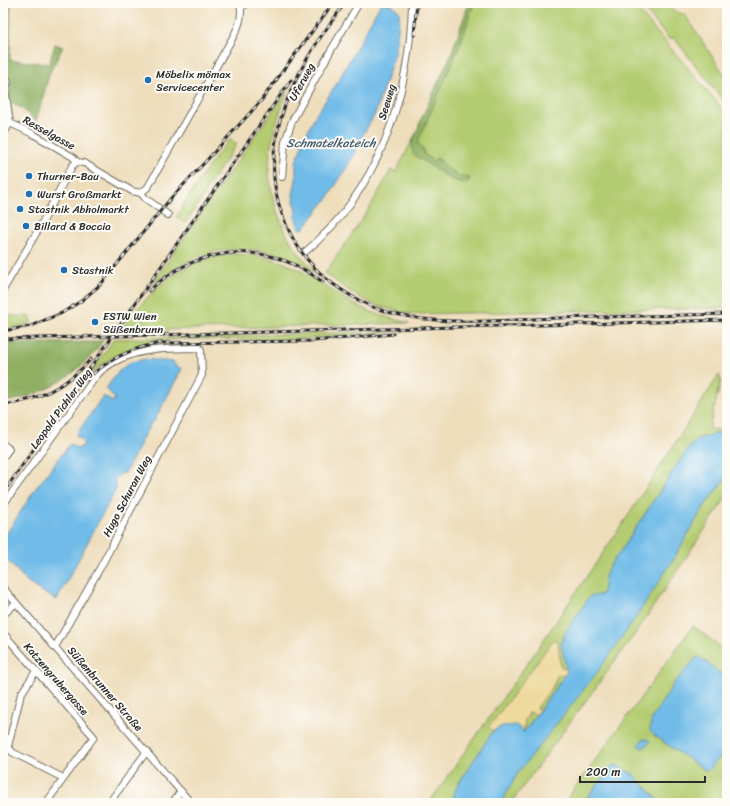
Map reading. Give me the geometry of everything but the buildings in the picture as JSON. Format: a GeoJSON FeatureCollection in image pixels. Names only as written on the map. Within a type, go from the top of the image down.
{"type":"FeatureCollection","features":[{"type":"Feature","properties":{"kind":"street"},"geometry":{"type":"LineString","coordinates":[[168,214],[145,198],[141,192],[148,186],[233,37],[240,20],[240,5],[249,3]]}},
{"type":"Feature","properties":{"kind":"street","name":"Uferweg"},"geometry":{"type":"LineString","coordinates":[[282,178],[285,142],[292,121],[359,3]]}},
{"type":"Feature","properties":{"kind":"street","name":"Seeweg"},"geometry":{"type":"LineString","coordinates":[[305,252],[331,226],[349,205],[362,186],[379,154],[394,118],[408,61],[412,3]]}},
{"type":"Feature","properties":{"kind":"street"},"geometry":{"type":"LineString","coordinates":[[3,76],[8,80],[8,84],[4,89],[10,123],[3,135]]}},
{"type":"Feature","properties":{"kind":"street","name":"Resselgasse"},"geometry":{"type":"LineString","coordinates":[[10,123],[34,134],[73,157],[77,162],[84,163],[132,191],[141,192]]}},
{"type":"Feature","properties":{"kind":"street"},"geometry":{"type":"LineString","coordinates":[[3,290],[37,232],[72,166],[77,162]]}},
{"type":"Feature","properties":{"kind":"street","name":"Leopold Pichler Weg"},"geometry":{"type":"LineString","coordinates":[[3,505],[101,371],[128,356],[163,348],[200,348],[201,350]]}},
{"type":"Feature","properties":{"kind":"street","name":"Hugo Schuran Weg"},"geometry":{"type":"LineString","coordinates":[[55,647],[100,568],[202,376],[201,350]]}},
{"type":"Feature","properties":{"kind":"street"},"geometry":{"type":"LineString","coordinates":[[3,444],[9,449],[3,457]]}},
{"type":"Feature","properties":{"kind":"street","name":"Süßenbrunner Straße"},"geometry":{"type":"LineString","coordinates":[[3,588],[191,803]]}},
{"type":"Feature","properties":{"kind":"street"},"geometry":{"type":"LineString","coordinates":[[3,615],[16,603]]}},
{"type":"Feature","properties":{"kind":"street","name":"Katzengrubergasse"},"geometry":{"type":"LineString","coordinates":[[3,633],[94,737],[63,778]]}},
{"type":"Feature","properties":{"kind":"street"},"geometry":{"type":"LineString","coordinates":[[36,671],[21,694],[8,746],[12,752],[63,778],[46,803]]}},
{"type":"Feature","properties":{"kind":"street"},"geometry":{"type":"LineString","coordinates":[[108,803],[147,751]]}},
{"type":"Feature","properties":{"kind":"street"},"geometry":{"type":"LineString","coordinates":[[172,803],[181,791]]}},
{"type":"Feature","properties":{"kind":"green space"},"geometry":{"type":"Polygon","coordinates":[[[3,3],[11,3],[10,60],[49,64],[55,44],[63,47],[50,72],[36,121],[16,105],[8,103],[10,80],[6,75],[7,52],[3,3]]]}},
{"type":"Feature","properties":{"kind":"green space"},"geometry":{"type":"Polygon","coordinates":[[[469,3],[474,3],[460,45],[418,143],[422,147],[425,155],[433,161],[436,158],[454,172],[455,175],[470,178],[467,184],[452,180],[413,154],[412,144],[421,120],[452,52],[469,3]]]}},
{"type":"Feature","properties":{"kind":"green space"},"geometry":{"type":"Polygon","coordinates":[[[472,3],[632,3],[727,114],[727,308],[413,314],[388,309],[371,303],[347,289],[325,273],[369,209],[391,170],[396,172],[432,102],[472,3]]]}},
{"type":"Feature","properties":{"kind":"green space"},"geometry":{"type":"Polygon","coordinates":[[[639,3],[665,3],[672,10],[685,15],[727,79],[727,105],[674,38],[669,39],[639,3]]]}},
{"type":"Feature","properties":{"kind":"green space"},"geometry":{"type":"Polygon","coordinates":[[[3,18],[5,18],[7,52],[6,75],[3,73],[3,18]]]}},
{"type":"Feature","properties":{"kind":"green space"},"geometry":{"type":"Polygon","coordinates":[[[3,75],[7,78],[9,120],[3,135],[3,75]]]}},
{"type":"Feature","properties":{"kind":"green space"},"geometry":{"type":"Polygon","coordinates":[[[290,86],[282,106],[273,137],[269,158],[270,180],[274,202],[286,233],[303,259],[321,277],[286,258],[268,252],[249,249],[231,249],[213,252],[196,258],[164,276],[149,288],[290,86]]]}},
{"type":"Feature","properties":{"kind":"green space"},"geometry":{"type":"Polygon","coordinates":[[[230,139],[237,144],[185,223],[176,217],[208,167],[230,139]]]}},
{"type":"Feature","properties":{"kind":"green space"},"geometry":{"type":"Polygon","coordinates":[[[237,254],[274,259],[285,263],[305,273],[362,308],[379,315],[409,323],[129,331],[120,329],[157,288],[184,269],[200,261],[217,256],[237,254]]]}},
{"type":"Feature","properties":{"kind":"green space"},"geometry":{"type":"Polygon","coordinates":[[[3,315],[30,317],[31,324],[3,329],[3,315]]]}},
{"type":"Feature","properties":{"kind":"green space"},"geometry":{"type":"Polygon","coordinates":[[[404,331],[283,340],[178,339],[160,341],[143,344],[121,353],[102,365],[85,380],[114,339],[404,331]]]}},
{"type":"Feature","properties":{"kind":"green space"},"geometry":{"type":"Polygon","coordinates":[[[104,339],[85,362],[73,373],[47,389],[33,395],[3,402],[3,344],[95,342],[104,339]]]}},
{"type":"Feature","properties":{"kind":"green space"},"geometry":{"type":"Polygon","coordinates":[[[719,375],[721,380],[709,429],[727,430],[727,435],[719,433],[697,439],[685,453],[614,559],[606,574],[604,590],[601,595],[581,608],[561,643],[567,669],[561,667],[558,642],[489,728],[493,731],[457,786],[451,803],[429,803],[534,654],[628,516],[719,375]]]}},
{"type":"Feature","properties":{"kind":"green space"},"geometry":{"type":"Polygon","coordinates":[[[727,476],[727,496],[637,631],[511,803],[501,803],[518,773],[703,508],[727,476]]]}},
{"type":"Feature","properties":{"kind":"green space"},"geometry":{"type":"Polygon","coordinates":[[[693,626],[727,652],[727,678],[698,657],[655,736],[707,771],[727,750],[727,797],[723,803],[661,803],[634,775],[614,764],[583,803],[564,803],[693,626]]]}},
{"type":"Feature","properties":{"kind":"green space"},"geometry":{"type":"Polygon","coordinates":[[[558,674],[564,676],[540,710],[537,708],[553,686],[558,674]]]}},
{"type":"Feature","properties":{"kind":"green space"},"geometry":{"type":"Polygon","coordinates":[[[530,712],[536,715],[523,733],[525,720],[530,712]]]}},
{"type":"Feature","properties":{"kind":"sand"},"geometry":{"type":"Polygon","coordinates":[[[554,639],[558,642],[561,667],[567,669],[567,672],[564,676],[558,674],[553,686],[537,708],[540,710],[536,715],[530,712],[525,720],[523,733],[503,726],[493,731],[488,728],[554,639]]]}},
{"type":"Feature","properties":{"kind":"water","name":"Schmatelkateich"},"geometry":{"type":"Polygon","coordinates":[[[381,3],[392,5],[400,13],[395,53],[375,114],[360,140],[353,157],[328,198],[303,229],[299,228],[295,216],[296,210],[293,195],[296,180],[296,162],[304,139],[315,116],[336,85],[381,3]]]}},
{"type":"Feature","properties":{"kind":"water"},"geometry":{"type":"Polygon","coordinates":[[[145,359],[174,362],[174,365],[182,369],[154,421],[151,423],[140,442],[141,443],[125,473],[120,474],[115,479],[116,489],[57,600],[54,599],[31,585],[3,556],[3,539],[36,488],[70,444],[77,448],[82,447],[84,442],[76,435],[103,396],[113,402],[115,399],[106,388],[120,370],[131,362],[145,359]]]}},
{"type":"Feature","properties":{"kind":"water"},"geometry":{"type":"Polygon","coordinates":[[[719,433],[727,435],[727,476],[703,508],[673,560],[635,619],[599,670],[518,773],[501,803],[451,803],[457,786],[493,731],[503,726],[516,725],[524,732],[567,672],[561,643],[565,633],[590,596],[601,595],[604,588],[605,577],[610,565],[685,453],[697,439],[719,433]]]}},
{"type":"Feature","properties":{"kind":"water"},"geometry":{"type":"Polygon","coordinates":[[[698,656],[727,678],[727,750],[707,771],[655,736],[650,731],[652,718],[675,682],[698,656]]]}},
{"type":"Feature","properties":{"kind":"water"},"geometry":{"type":"Polygon","coordinates":[[[643,739],[650,741],[644,748],[638,746],[643,739]]]}},
{"type":"Feature","properties":{"kind":"water"},"geometry":{"type":"Polygon","coordinates":[[[614,764],[634,775],[661,803],[583,803],[614,764]]]}},
{"type":"Feature","properties":{"kind":"railway"},"geometry":{"type":"LineString","coordinates":[[3,331],[31,326],[62,313],[81,301],[101,284],[171,198],[260,102],[333,3]]}},
{"type":"Feature","properties":{"kind":"railway"},"geometry":{"type":"LineString","coordinates":[[317,42],[345,3]]}},
{"type":"Feature","properties":{"kind":"railway"},"geometry":{"type":"LineString","coordinates":[[414,35],[417,3]]}},
{"type":"Feature","properties":{"kind":"railway"},"geometry":{"type":"LineString","coordinates":[[320,38],[296,78],[287,100],[275,145],[273,168],[276,191],[282,214],[291,235],[302,253],[316,270],[337,287],[368,305],[389,313],[436,320],[486,321],[727,314]]}},
{"type":"Feature","properties":{"kind":"railway"},"geometry":{"type":"LineString","coordinates":[[3,493],[291,80]]}},
{"type":"Feature","properties":{"kind":"railway"},"geometry":{"type":"LineString","coordinates":[[149,291],[180,268],[214,256],[233,253],[251,253],[270,256],[297,266],[311,273],[323,282]]}},
{"type":"Feature","properties":{"kind":"railway"},"geometry":{"type":"LineString","coordinates":[[3,339],[727,320]]}},
{"type":"Feature","properties":{"kind":"railway"},"geometry":{"type":"LineString","coordinates":[[86,380],[102,366],[120,356],[139,348],[160,343],[313,341],[393,334]]}},
{"type":"Feature","properties":{"kind":"railway"},"geometry":{"type":"LineString","coordinates":[[3,405],[28,400],[52,390],[72,377],[91,359]]}},
{"type":"Feature","properties":{"kind":"place","name":"Möbelix mömax Servicecenter"},"geometry":{"type":"Point","coordinates":[148,80]}},
{"type":"Feature","properties":{"kind":"place","name":"Thurner-Bau"},"geometry":{"type":"Point","coordinates":[29,176]}},
{"type":"Feature","properties":{"kind":"place","name":"Wurst Großmarkt"},"geometry":{"type":"Point","coordinates":[29,194]}},
{"type":"Feature","properties":{"kind":"place","name":"Stastnik Abholmarkt"},"geometry":{"type":"Point","coordinates":[20,209]}},
{"type":"Feature","properties":{"kind":"place","name":"Billard & Boccia"},"geometry":{"type":"Point","coordinates":[26,226]}},
{"type":"Feature","properties":{"kind":"place","name":"Stastnik"},"geometry":{"type":"Point","coordinates":[64,270]}},
{"type":"Feature","properties":{"kind":"place","name":"ESTW Wien Süßenbrunn"},"geometry":{"type":"Point","coordinates":[95,322]}}]}
